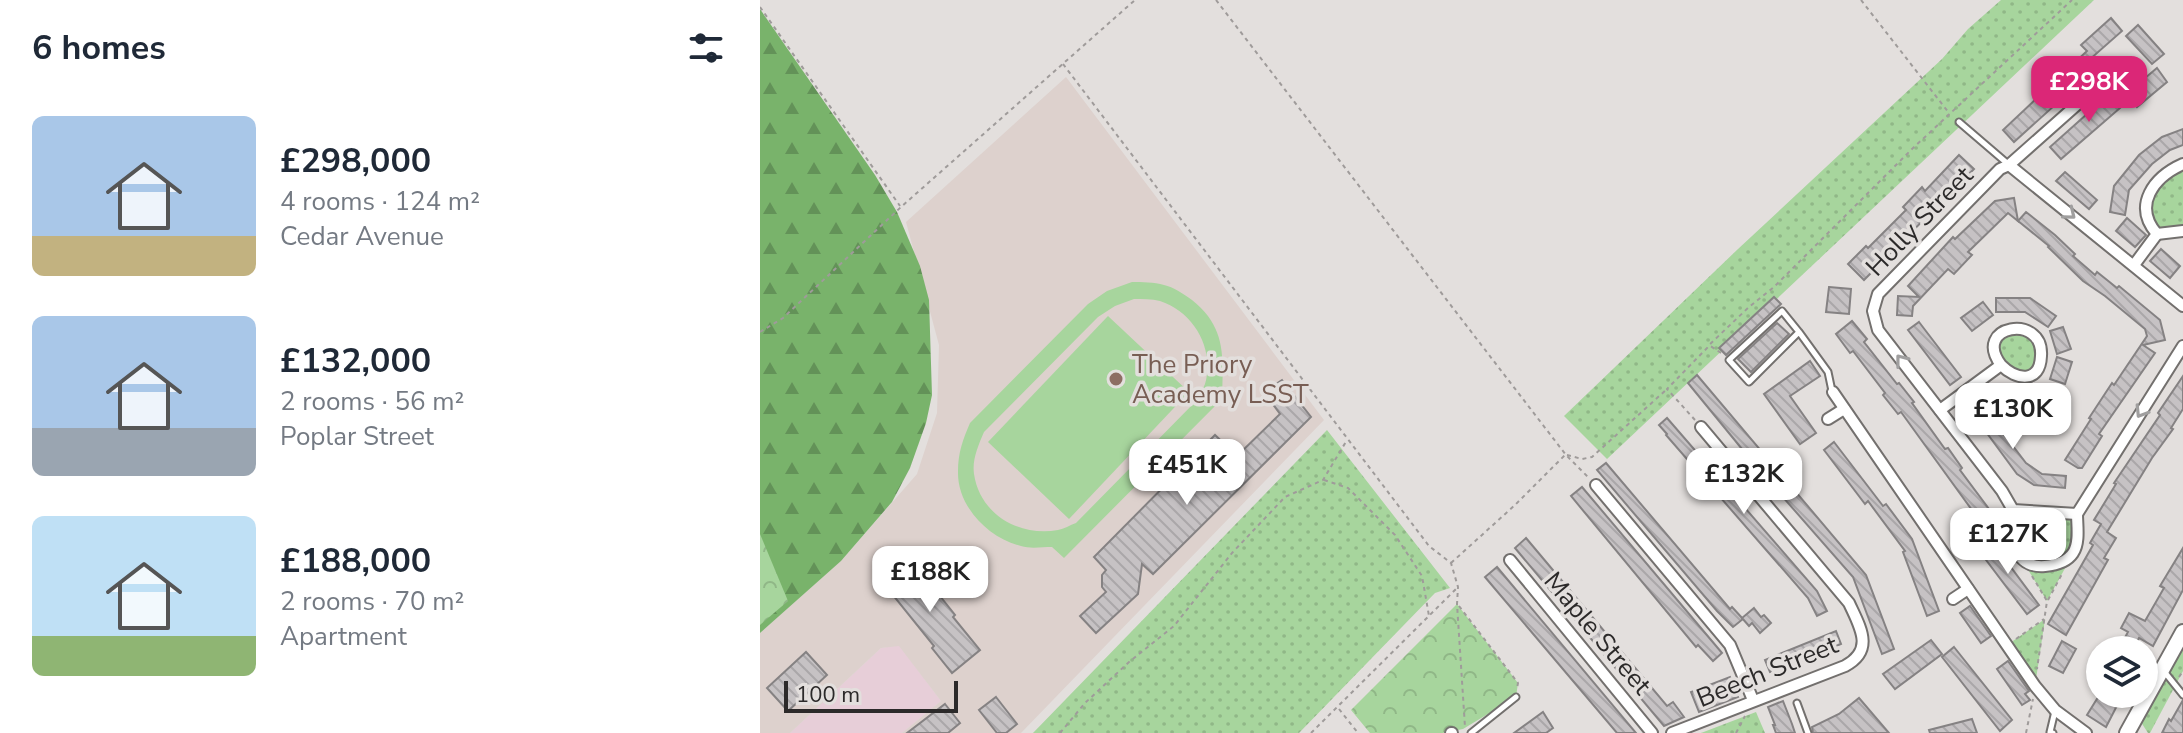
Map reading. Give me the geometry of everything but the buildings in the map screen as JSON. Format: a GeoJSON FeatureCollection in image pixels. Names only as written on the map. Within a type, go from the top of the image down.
{"type":"FeatureCollection","features":[{"type":"Feature","properties":{"kind":"street","name":"Holly Street"},"geometry":{"type":"LineString","coordinates":[[2013,510],[2002,491],[1878,330],[1873,311],[1878,294],[2000,169],[2009,165],[2116,70]]}},
{"type":"Feature","properties":{"kind":"street"},"geometry":{"type":"LineString","coordinates":[[2157,234],[2151,227],[2147,211],[2148,194],[2163,175],[2183,164]]}},
{"type":"Feature","properties":{"kind":"street"},"geometry":{"type":"LineString","coordinates":[[2009,165],[2183,306]]}},
{"type":"Feature","properties":{"kind":"street"},"geometry":{"type":"LineString","coordinates":[[2134,265],[2157,234],[2183,231]]}},
{"type":"Feature","properties":{"kind":"street"},"geometry":{"type":"LineString","coordinates":[[2023,328],[2034,336],[2042,355],[2037,370],[2030,376],[2020,378],[2001,365],[1993,348],[2002,332],[2023,328]]}},
{"type":"Feature","properties":{"kind":"street"},"geometry":{"type":"LineString","coordinates":[[2077,514],[2013,510],[2011,536],[2022,560],[2038,567],[2057,565],[2074,552],[2077,514],[2183,346]]}},
{"type":"Feature","properties":{"kind":"street"},"geometry":{"type":"LineString","coordinates":[[1940,410],[2001,365]]}},
{"type":"Feature","properties":{"kind":"street"},"geometry":{"type":"LineString","coordinates":[[1833,392],[2035,686],[2055,710],[2086,733]]}},
{"type":"Feature","properties":{"kind":"street"},"geometry":{"type":"LineString","coordinates":[[1828,419],[1844,409]]}},
{"type":"Feature","properties":{"kind":"street","name":"Beech Street"},"geometry":{"type":"LineString","coordinates":[[1672,733],[1854,661],[1862,650],[1864,637],[1849,603],[1701,427]]}},
{"type":"Feature","properties":{"kind":"street"},"geometry":{"type":"LineString","coordinates":[[1596,485],[1730,645],[1753,700]]}},
{"type":"Feature","properties":{"kind":"street","name":"Maple Street"},"geometry":{"type":"LineString","coordinates":[[1510,560],[1652,733]]}},
{"type":"Feature","properties":{"kind":"street"},"geometry":{"type":"LineString","coordinates":[[1953,599],[1968,589]]}},
{"type":"Feature","properties":{"kind":"street"},"geometry":{"type":"LineString","coordinates":[[2130,732],[2183,632]]}},
{"type":"Feature","properties":{"kind":"lane"},"geometry":{"type":"LineString","coordinates":[[1959,122],[2009,165]]}},
{"type":"Feature","properties":{"kind":"lane"},"geometry":{"type":"LineString","coordinates":[[1799,332],[1749,382],[1729,360],[1782,311],[1799,332],[1828,372],[1833,392]]}},
{"type":"Feature","properties":{"kind":"lane"},"geometry":{"type":"LineString","coordinates":[[2162,669],[2183,695]]}},
{"type":"Feature","properties":{"kind":"lane"},"geometry":{"type":"LineString","coordinates":[[1471,733],[1516,697]]}},
{"type":"Feature","properties":{"kind":"lane"},"geometry":{"type":"LineString","coordinates":[[1797,703],[1808,733]]}},
{"type":"Feature","properties":{"kind":"lane"},"geometry":{"type":"LineString","coordinates":[[2053,733],[2050,732],[2055,710]]}},
{"type":"Feature","properties":{"kind":"path"},"geometry":{"type":"LineString","coordinates":[[760,332],[783,318],[901,207],[1135,0]]}},
{"type":"Feature","properties":{"kind":"path"},"geometry":{"type":"LineString","coordinates":[[1216,0],[1566,455],[1596,485]]}},
{"type":"Feature","properties":{"kind":"path"},"geometry":{"type":"LineString","coordinates":[[1861,0],[1949,114]]}},
{"type":"Feature","properties":{"kind":"path"},"geometry":{"type":"LineString","coordinates":[[1566,455],[1582,459],[1592,457],[1667,389],[1848,211],[2072,0]]}},
{"type":"Feature","properties":{"kind":"path"},"geometry":{"type":"LineString","coordinates":[[760,7],[901,207]]}},
{"type":"Feature","properties":{"kind":"path"},"geometry":{"type":"LineString","coordinates":[[1063,64],[1429,546],[1451,563],[1458,587],[1465,733]]}},
{"type":"Feature","properties":{"kind":"path"},"geometry":{"type":"LineString","coordinates":[[1709,345],[1718,350]]}},
{"type":"Feature","properties":{"kind":"path"},"geometry":{"type":"LineString","coordinates":[[1667,389],[1701,427]]}},
{"type":"Feature","properties":{"kind":"path"},"geometry":{"type":"LineString","coordinates":[[1060,733],[1085,703],[1174,626],[1232,553],[1285,497],[1323,480],[1347,439]]}},
{"type":"Feature","properties":{"kind":"path"},"geometry":{"type":"LineString","coordinates":[[1451,563],[1566,455]]}},
{"type":"Feature","properties":{"kind":"path"},"geometry":{"type":"LineString","coordinates":[[1323,480],[1348,488],[1395,535],[1422,576],[1429,616]]}},
{"type":"Feature","properties":{"kind":"path"},"geometry":{"type":"LineString","coordinates":[[2026,733],[2047,601],[2074,552]]}},
{"type":"Feature","properties":{"kind":"path"},"geometry":{"type":"LineString","coordinates":[[2022,560],[2047,601]]}},
{"type":"Feature","properties":{"kind":"path"},"geometry":{"type":"LineString","coordinates":[[1311,733],[1458,587]]}},
{"type":"Feature","properties":{"kind":"path"},"geometry":{"type":"LineString","coordinates":[[1457,604],[1518,683],[1516,697]]}},
{"type":"Feature","properties":{"kind":"path"},"geometry":{"type":"LineString","coordinates":[[2007,645],[2045,619]]}},
{"type":"Feature","properties":{"kind":"path"},"geometry":{"type":"LineString","coordinates":[[1338,707],[1358,733]]}},
{"type":"Feature","properties":{"kind":"shaded area","name":"The Priory Academy LSST"},"geometry":{"type":"Polygon","coordinates":[[[1066,77],[1324,420],[1021,733],[902,733],[941,701],[899,646],[881,648],[790,733],[760,733],[760,633],[841,561],[917,474],[937,413],[939,345],[906,222],[1066,77]]]}},
{"type":"Feature","properties":{"kind":"shaded area"},"geometry":{"type":"Polygon","coordinates":[[[899,645],[941,701],[902,733],[790,733],[881,648],[899,645]]]}},
{"type":"Feature","properties":{"kind":"green space"},"geometry":{"type":"Polygon","coordinates":[[[2001,0],[2094,0],[1607,459],[1564,416],[2001,0]]]}},
{"type":"Feature","properties":{"kind":"green space"},"geometry":{"type":"Polygon","coordinates":[[[760,9],[875,175],[897,212],[920,266],[929,300],[932,395],[910,468],[892,502],[841,561],[760,633],[760,9]]]}},
{"type":"Feature","properties":{"kind":"green space"},"geometry":{"type":"Polygon","coordinates":[[[2183,164],[2183,231],[2167,234],[2151,227],[2148,194],[2183,164]]]}},
{"type":"Feature","properties":{"kind":"green space"},"geometry":{"type":"Polygon","coordinates":[[[1132,282],[1148,282],[1171,287],[1192,300],[1212,321],[1217,333],[1223,370],[1222,399],[1064,558],[1052,547],[1021,546],[986,528],[963,496],[959,484],[959,458],[970,423],[1088,304],[1107,291],[1132,282]],[[1134,299],[1098,317],[984,432],[975,458],[974,474],[984,501],[1004,520],[1030,530],[1044,531],[1076,523],[1196,401],[1205,384],[1207,371],[1207,358],[1199,334],[1192,323],[1172,306],[1157,300],[1134,299]]]}},
{"type":"Feature","properties":{"kind":"green space"},"geometry":{"type":"Polygon","coordinates":[[[1108,316],[1189,392],[1069,519],[988,442],[1108,316]]]}},
{"type":"Feature","properties":{"kind":"green space"},"geometry":{"type":"Polygon","coordinates":[[[2023,328],[2042,355],[2030,376],[2001,365],[1996,339],[2023,328]]]}},
{"type":"Feature","properties":{"kind":"green space"},"geometry":{"type":"Polygon","coordinates":[[[1327,430],[1450,588],[1435,593],[1299,733],[1033,733],[1327,430]]]}},
{"type":"Feature","properties":{"kind":"green space"},"geometry":{"type":"Polygon","coordinates":[[[2013,510],[2077,514],[2074,552],[2047,601],[2013,545],[2013,510]]]}},
{"type":"Feature","properties":{"kind":"green space"},"geometry":{"type":"Polygon","coordinates":[[[760,534],[788,601],[760,625],[760,534]]]}},
{"type":"Feature","properties":{"kind":"green space"},"geometry":{"type":"Polygon","coordinates":[[[1457,604],[1518,683],[1516,697],[1463,729],[1443,733],[1370,733],[1351,710],[1457,604]]]}},
{"type":"Feature","properties":{"kind":"green space"},"geometry":{"type":"Polygon","coordinates":[[[2045,619],[2035,686],[2007,645],[2045,619]]]}},
{"type":"Feature","properties":{"kind":"green space"},"geometry":{"type":"Polygon","coordinates":[[[2183,632],[2183,671],[2148,733],[2137,716],[2141,708],[2158,708],[2158,678],[2183,632]]]}},
{"type":"Feature","properties":{"kind":"green space"},"geometry":{"type":"Polygon","coordinates":[[[1756,712],[1765,733],[1701,733],[1756,712]]]}},
{"type":"Feature","properties":{"kind":"place","name":"The Priory Academy LSST"},"geometry":{"type":"Point","coordinates":[1116,379]}}]}
